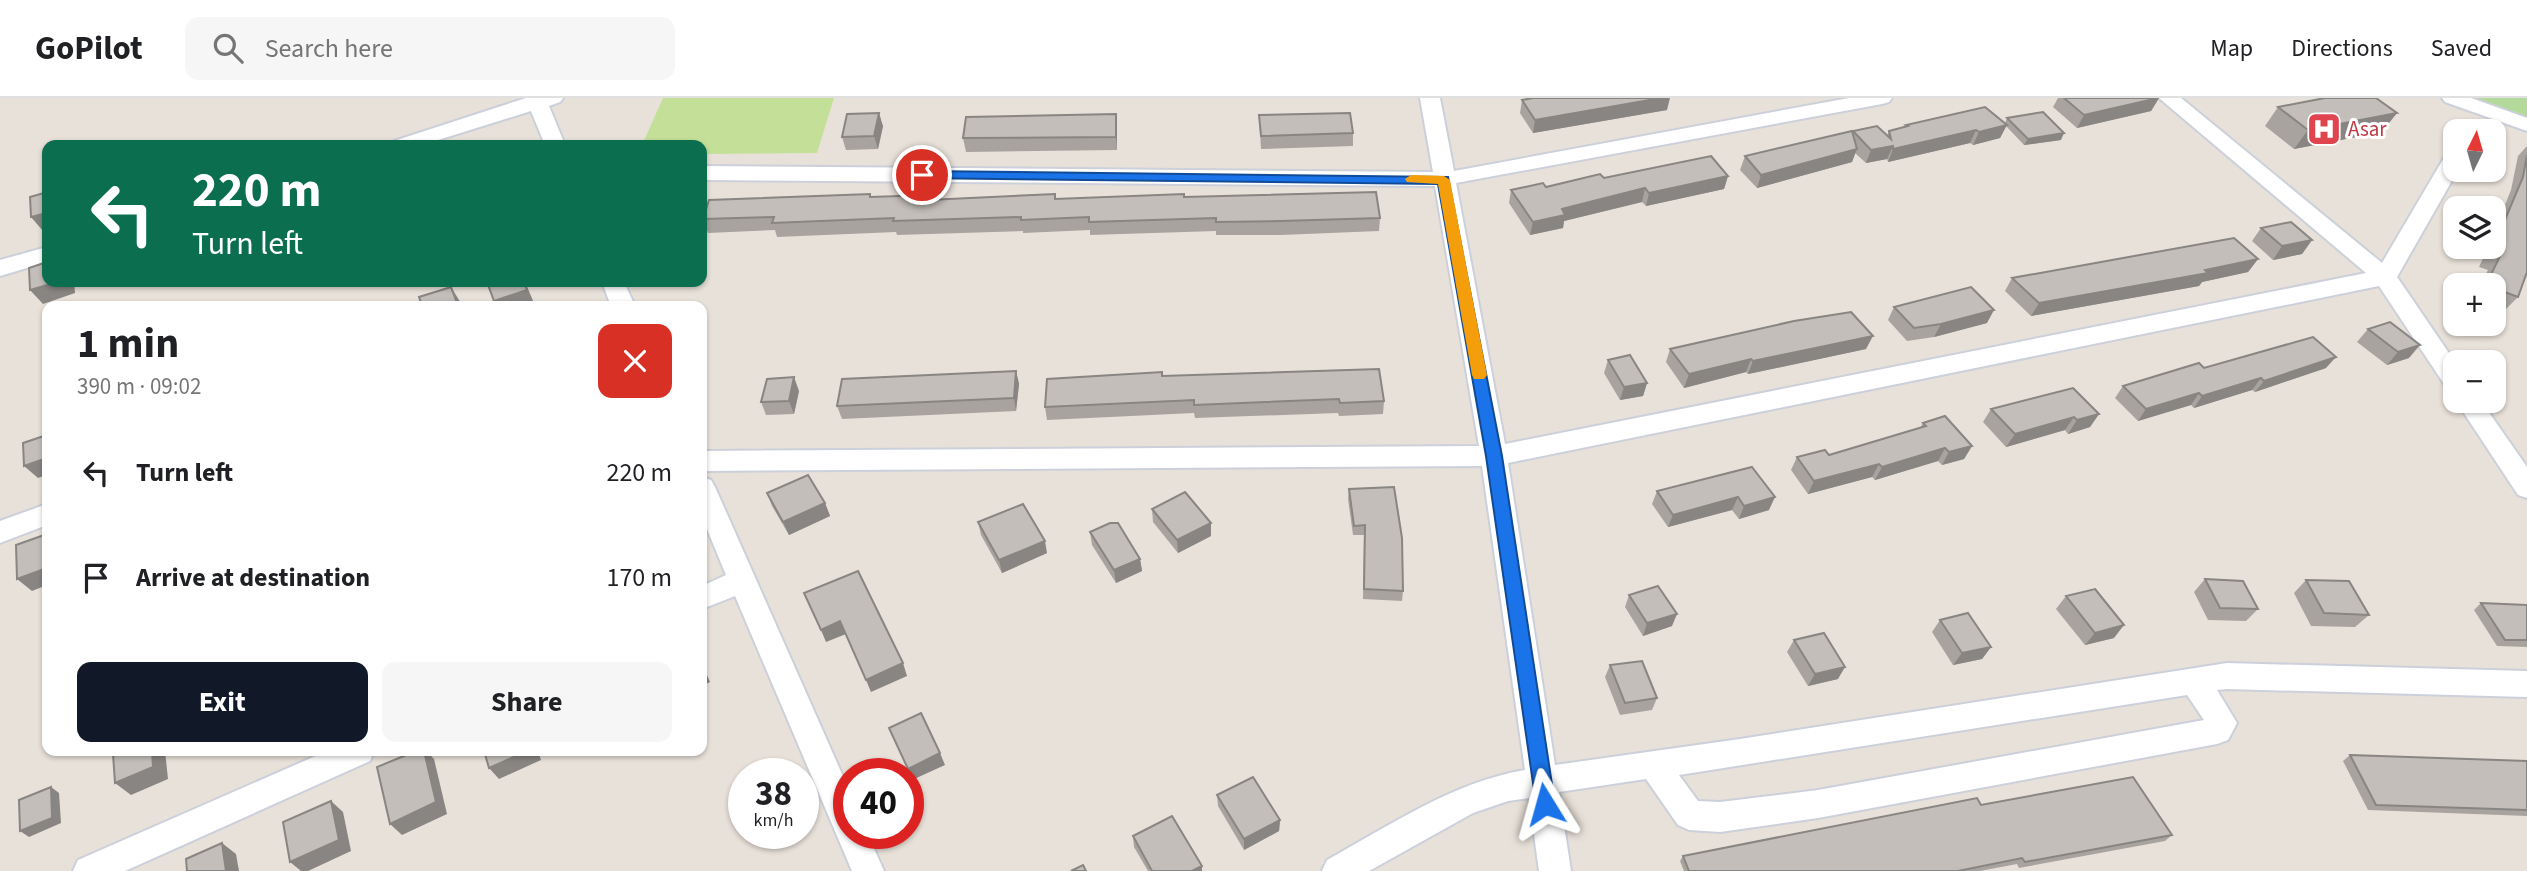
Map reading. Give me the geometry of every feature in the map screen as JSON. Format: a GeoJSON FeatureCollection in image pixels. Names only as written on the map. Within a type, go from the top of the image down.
{"type":"FeatureCollection","features":[{"type":"Feature","properties":{"kind":"street"},"geometry":{"type":"LineString","coordinates":[[1430,98],[1494,456],[1555,871]]}},
{"type":"Feature","properties":{"kind":"street"},"geometry":{"type":"LineString","coordinates":[[707,173],[1444,180],[1882,98]]}},
{"type":"Feature","properties":{"kind":"street"},"geometry":{"type":"LineString","coordinates":[[2169,98],[2385,277],[2443,363]]}},
{"type":"Feature","properties":{"kind":"street"},"geometry":{"type":"LineString","coordinates":[[2452,98],[2527,125]]}},
{"type":"Feature","properties":{"kind":"street"},"geometry":{"type":"LineString","coordinates":[[417,140],[542,100],[554,140]]}},
{"type":"Feature","properties":{"kind":"street"},"geometry":{"type":"LineString","coordinates":[[2477,119],[2483,109]]}},
{"type":"Feature","properties":{"kind":"street"},"geometry":{"type":"LineString","coordinates":[[707,461],[1494,456],[2385,277],[2443,177]]}},
{"type":"Feature","properties":{"kind":"street"},"geometry":{"type":"LineString","coordinates":[[0,268],[42,255]]}},
{"type":"Feature","properties":{"kind":"street"},"geometry":{"type":"LineString","coordinates":[[2476,413],[2527,488]]}},
{"type":"Feature","properties":{"kind":"street"},"geometry":{"type":"LineString","coordinates":[[707,499],[833,790]]}},
{"type":"Feature","properties":{"kind":"street"},"geometry":{"type":"LineString","coordinates":[[0,532],[42,516]]}},
{"type":"Feature","properties":{"kind":"street"},"geometry":{"type":"LineString","coordinates":[[707,596],[742,580]]}},
{"type":"Feature","properties":{"kind":"street"},"geometry":{"type":"LineString","coordinates":[[1338,871],[1464,802],[1508,787],[2227,676],[2527,684]]}},
{"type":"Feature","properties":{"kind":"street"},"geometry":{"type":"LineString","coordinates":[[1654,765],[1689,815],[1720,817],[1818,804],[2217,731],[2222,723],[2194,680]]}},
{"type":"Feature","properties":{"kind":"street"},"geometry":{"type":"LineString","coordinates":[[89,871],[348,756]]}},
{"type":"Feature","properties":{"kind":"street"},"geometry":{"type":"LineString","coordinates":[[858,849],[868,871]]}},
{"type":"Feature","properties":{"kind":"green space"},"geometry":{"type":"Polygon","coordinates":[[[663,98],[834,98],[817,153],[707,154],[707,140],[644,140],[663,98]]]}},
{"type":"Feature","properties":{"kind":"green space"},"geometry":{"type":"Polygon","coordinates":[[[2466,98],[2527,98],[2527,120],[2466,98]]]}},
{"type":"Feature","properties":{"kind":"building"},"geometry":{"type":"Polygon","coordinates":[[[1661,98],[1535,120],[1522,100],[1661,98]]]}},
{"type":"Feature","properties":{"kind":"building"},"geometry":{"type":"Polygon","coordinates":[[[2064,98],[2158,98],[2084,115],[2064,98]]]}},
{"type":"Feature","properties":{"kind":"building"},"geometry":{"type":"Polygon","coordinates":[[[2325,98],[2376,98],[2397,113],[2308,130],[2278,107],[2325,98]]]}},
{"type":"Feature","properties":{"kind":"building"},"geometry":{"type":"Polygon","coordinates":[[[1985,107],[2007,125],[1893,149],[1893,146],[1871,150],[1853,131],[1877,126],[1891,139],[1889,131],[1908,126],[1906,125],[1985,107]]]}},
{"type":"Feature","properties":{"kind":"building"},"geometry":{"type":"Polygon","coordinates":[[[2043,112],[2064,133],[2028,139],[2007,118],[2043,112]]]}},
{"type":"Feature","properties":{"kind":"building"},"geometry":{"type":"Polygon","coordinates":[[[879,113],[874,136],[842,137],[847,114],[879,113]]]}},
{"type":"Feature","properties":{"kind":"building"},"geometry":{"type":"Polygon","coordinates":[[[1350,113],[1353,133],[1261,136],[1259,115],[1350,113]]]}},
{"type":"Feature","properties":{"kind":"building"},"geometry":{"type":"Polygon","coordinates":[[[1116,114],[1116,137],[963,138],[966,117],[1116,114]]]}},
{"type":"Feature","properties":{"kind":"building"},"geometry":{"type":"Polygon","coordinates":[[[1852,131],[1857,149],[1761,175],[1745,156],[1852,131]]]}},
{"type":"Feature","properties":{"kind":"building"},"geometry":{"type":"Polygon","coordinates":[[[2527,155],[2527,272],[2518,297],[2506,292],[2506,273],[2492,273],[2499,259],[2506,259],[2506,217],[2523,177],[2527,155]]]}},
{"type":"Feature","properties":{"kind":"building"},"geometry":{"type":"Polygon","coordinates":[[[1711,156],[1728,176],[1649,193],[1645,188],[1562,209],[1565,215],[1533,222],[1511,190],[1543,183],[1546,187],[1600,174],[1604,178],[1711,156]]]}},
{"type":"Feature","properties":{"kind":"building"},"geometry":{"type":"Polygon","coordinates":[[[1376,192],[1380,218],[1216,222],[1216,218],[1089,222],[1089,217],[893,221],[894,218],[772,223],[774,217],[707,219],[709,200],[870,194],[870,197],[929,195],[928,200],[1055,194],[1055,199],[1184,194],[1184,197],[1376,192]]]}},
{"type":"Feature","properties":{"kind":"building"},"geometry":{"type":"Polygon","coordinates":[[[42,193],[42,214],[31,217],[30,197],[42,193]]]}},
{"type":"Feature","properties":{"kind":"building"},"geometry":{"type":"Polygon","coordinates":[[[2291,222],[2312,240],[2282,246],[2261,228],[2291,222]]]}},
{"type":"Feature","properties":{"kind":"building"},"geometry":{"type":"Polygon","coordinates":[[[2234,238],[2258,259],[2205,270],[2208,273],[2039,303],[2012,278],[2234,238]]]}},
{"type":"Feature","properties":{"kind":"building"},"geometry":{"type":"Polygon","coordinates":[[[42,264],[42,287],[30,290],[29,268],[42,264]]]}},
{"type":"Feature","properties":{"kind":"building"},"geometry":{"type":"Polygon","coordinates":[[[451,287],[456,301],[420,301],[419,297],[451,287]]]}},
{"type":"Feature","properties":{"kind":"building"},"geometry":{"type":"Polygon","coordinates":[[[489,287],[526,287],[527,290],[494,301],[489,287]]]}},
{"type":"Feature","properties":{"kind":"building"},"geometry":{"type":"Polygon","coordinates":[[[1971,287],[1994,310],[1914,328],[1894,307],[1971,287]]]}},
{"type":"Feature","properties":{"kind":"building"},"geometry":{"type":"Polygon","coordinates":[[[1851,312],[1873,336],[1753,361],[1751,359],[1689,374],[1670,349],[1794,321],[1851,312]]]}},
{"type":"Feature","properties":{"kind":"building"},"geometry":{"type":"Polygon","coordinates":[[[2390,322],[2420,345],[2398,352],[2368,329],[2390,322]]]}},
{"type":"Feature","properties":{"kind":"building"},"geometry":{"type":"Polygon","coordinates":[[[2313,337],[2336,357],[2264,381],[2261,378],[2146,409],[2123,386],[2199,363],[2204,368],[2313,337]]]}},
{"type":"Feature","properties":{"kind":"building"},"geometry":{"type":"Polygon","coordinates":[[[1630,355],[1647,383],[1624,387],[1608,360],[1630,355]]]}},
{"type":"Feature","properties":{"kind":"building"},"geometry":{"type":"Polygon","coordinates":[[[1379,369],[1384,401],[1340,403],[1339,399],[1194,405],[1194,400],[1045,407],[1047,379],[1162,372],[1162,376],[1379,369]]]}},
{"type":"Feature","properties":{"kind":"building"},"geometry":{"type":"Polygon","coordinates":[[[1016,371],[1014,398],[837,406],[842,379],[1016,371]]]}},
{"type":"Feature","properties":{"kind":"building"},"geometry":{"type":"Polygon","coordinates":[[[794,377],[789,401],[761,402],[767,379],[794,377]]]}},
{"type":"Feature","properties":{"kind":"building"},"geometry":{"type":"Polygon","coordinates":[[[2073,388],[2099,414],[2077,420],[2074,417],[2015,434],[1991,409],[2073,388]]]}},
{"type":"Feature","properties":{"kind":"building"},"geometry":{"type":"Polygon","coordinates":[[[1945,416],[1972,446],[1949,452],[1945,448],[1882,467],[1879,464],[1814,481],[1797,457],[1825,450],[1829,455],[1926,426],[1923,423],[1945,416]]]}},
{"type":"Feature","properties":{"kind":"building"},"geometry":{"type":"Polygon","coordinates":[[[42,437],[42,460],[24,466],[23,443],[42,437]]]}},
{"type":"Feature","properties":{"kind":"building"},"geometry":{"type":"Polygon","coordinates":[[[1752,467],[1775,497],[1744,506],[1738,497],[1673,515],[1657,491],[1752,467]]]}},
{"type":"Feature","properties":{"kind":"building"},"geometry":{"type":"Polygon","coordinates":[[[808,475],[825,503],[783,522],[767,493],[808,475]]]}},
{"type":"Feature","properties":{"kind":"building"},"geometry":{"type":"Polygon","coordinates":[[[1394,487],[1402,538],[1403,591],[1364,589],[1365,525],[1354,526],[1349,489],[1394,487]]]}},
{"type":"Feature","properties":{"kind":"building"},"geometry":{"type":"Polygon","coordinates":[[[1185,492],[1211,523],[1177,540],[1152,509],[1185,492]]]}},
{"type":"Feature","properties":{"kind":"building"},"geometry":{"type":"Polygon","coordinates":[[[1023,504],[1045,541],[999,560],[978,522],[1023,504]]]}},
{"type":"Feature","properties":{"kind":"building"},"geometry":{"type":"Polygon","coordinates":[[[1110,523],[1118,523],[1140,559],[1114,570],[1090,532],[1110,523]]]}},
{"type":"Feature","properties":{"kind":"building"},"geometry":{"type":"Polygon","coordinates":[[[42,536],[42,570],[17,579],[16,545],[42,536]]]}},
{"type":"Feature","properties":{"kind":"building"},"geometry":{"type":"Polygon","coordinates":[[[858,571],[903,663],[866,680],[840,621],[821,630],[804,593],[858,571]]]}},
{"type":"Feature","properties":{"kind":"building"},"geometry":{"type":"Polygon","coordinates":[[[2205,579],[2243,581],[2258,609],[2220,608],[2205,579]]]}},
{"type":"Feature","properties":{"kind":"building"},"geometry":{"type":"Polygon","coordinates":[[[2306,580],[2349,581],[2369,615],[2324,613],[2306,580]]]}},
{"type":"Feature","properties":{"kind":"building"},"geometry":{"type":"Polygon","coordinates":[[[1658,586],[1677,614],[1647,623],[1629,595],[1658,586]]]}},
{"type":"Feature","properties":{"kind":"building"},"geometry":{"type":"Polygon","coordinates":[[[2095,589],[2124,625],[2095,633],[2066,596],[2095,589]]]}},
{"type":"Feature","properties":{"kind":"building"},"geometry":{"type":"Polygon","coordinates":[[[2481,603],[2527,605],[2527,640],[2505,640],[2481,603]]]}},
{"type":"Feature","properties":{"kind":"building"},"geometry":{"type":"Polygon","coordinates":[[[1968,613],[1991,647],[1962,653],[1940,620],[1968,613]]]}},
{"type":"Feature","properties":{"kind":"building"},"geometry":{"type":"Polygon","coordinates":[[[1824,633],[1845,667],[1815,674],[1794,640],[1824,633]]]}},
{"type":"Feature","properties":{"kind":"building"},"geometry":{"type":"Polygon","coordinates":[[[1642,661],[1657,698],[1625,703],[1610,665],[1642,661]]]}},
{"type":"Feature","properties":{"kind":"building"},"geometry":{"type":"Polygon","coordinates":[[[921,713],[940,753],[924,761],[924,758],[903,758],[889,728],[921,713]]]}},
{"type":"Feature","properties":{"kind":"building"},"geometry":{"type":"Polygon","coordinates":[[[2350,755],[2527,761],[2527,810],[2376,805],[2350,755]]]}},
{"type":"Feature","properties":{"kind":"building"},"geometry":{"type":"Polygon","coordinates":[[[113,756],[152,756],[153,767],[115,783],[113,756]]]}},
{"type":"Feature","properties":{"kind":"building"},"geometry":{"type":"Polygon","coordinates":[[[404,756],[425,756],[436,802],[390,824],[377,767],[404,756]]]}},
{"type":"Feature","properties":{"kind":"building"},"geometry":{"type":"Polygon","coordinates":[[[485,756],[516,756],[489,768],[485,756]]]}},
{"type":"Feature","properties":{"kind":"building"},"geometry":{"type":"Polygon","coordinates":[[[1253,777],[1280,820],[1244,839],[1217,795],[1253,777]]]}},
{"type":"Feature","properties":{"kind":"building"},"geometry":{"type":"Polygon","coordinates":[[[2133,777],[2172,835],[2025,862],[2022,858],[1958,871],[1689,871],[1683,856],[1977,798],[1981,805],[2133,777]]]}},
{"type":"Feature","properties":{"kind":"building"},"geometry":{"type":"Polygon","coordinates":[[[51,787],[52,818],[20,831],[19,800],[51,787]]]}},
{"type":"Feature","properties":{"kind":"building"},"geometry":{"type":"Polygon","coordinates":[[[331,801],[339,840],[290,862],[283,822],[331,801]]]}},
{"type":"Feature","properties":{"kind":"building"},"geometry":{"type":"Polygon","coordinates":[[[1172,816],[1202,866],[1192,871],[1152,871],[1133,836],[1172,816]]]}},
{"type":"Feature","properties":{"kind":"building"},"geometry":{"type":"Polygon","coordinates":[[[222,843],[226,871],[187,871],[186,859],[222,843]]]}},
{"type":"Feature","properties":{"kind":"building"},"geometry":{"type":"Polygon","coordinates":[[[1083,865],[1086,871],[1071,871],[1083,865]]]}},
{"type":"Feature","properties":{"kind":"slow traffic"},"geometry":{"type":"LineString","coordinates":[[1411,179],[1444,180],[1479,375]]}},
{"type":"Feature","properties":{"kind":"place","name":"Asar"},"geometry":{"type":"Point","coordinates":[2324,129]}},
{"type":"Feature","properties":{"kind":"route"},"geometry":{"type":"LineString","coordinates":[[922,175],[1444,180],[1494,456],[1545,804]]}}]}
